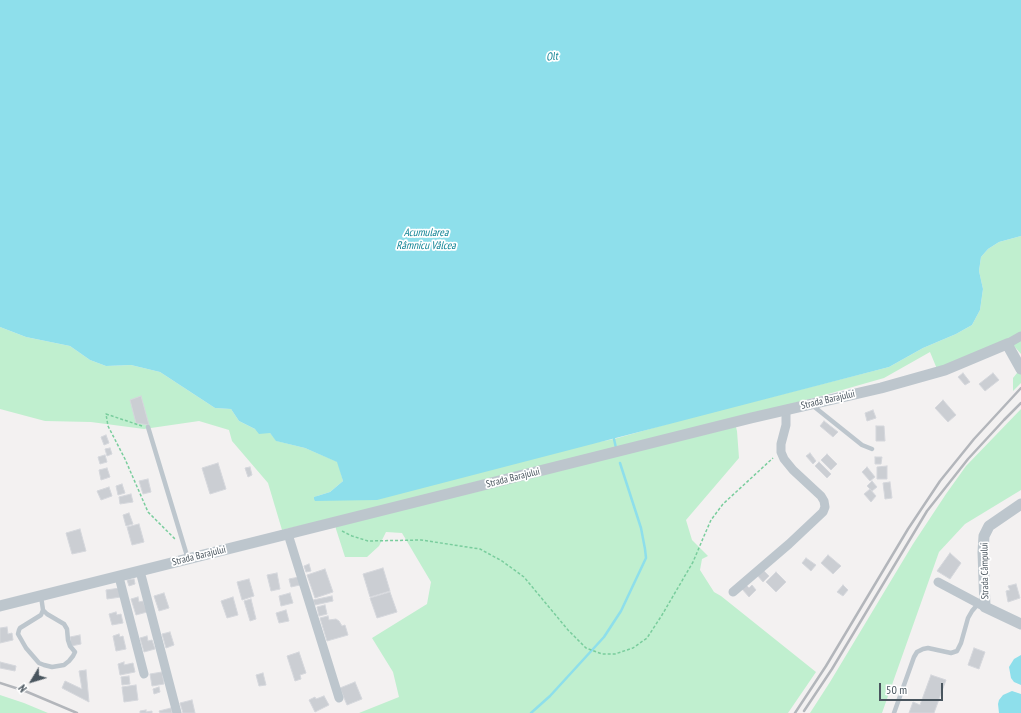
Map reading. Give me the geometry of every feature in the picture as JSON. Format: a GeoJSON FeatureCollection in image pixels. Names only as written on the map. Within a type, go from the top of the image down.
{"type":"FeatureCollection","features":[{"type":"Feature","properties":{"kind":"street","name":"Strada Barajului"},"geometry":{"type":"LineString","coordinates":[[0,606],[810,404],[882,388],[945,370],[1007,344],[1021,336]]}},
{"type":"Feature","properties":{"kind":"street"},"geometry":{"type":"LineString","coordinates":[[1007,344],[1021,369]]}},
{"type":"Feature","properties":{"kind":"street"},"geometry":{"type":"LineString","coordinates":[[733,592],[789,544],[823,512],[825,507],[821,496],[793,470],[784,459],[781,448],[786,425],[786,410]]}},
{"type":"Feature","properties":{"kind":"street","name":"Strada Câmpului"},"geometry":{"type":"LineString","coordinates":[[982,606],[983,552],[986,531],[993,522],[1021,504]]}},
{"type":"Feature","properties":{"kind":"street"},"geometry":{"type":"LineString","coordinates":[[288,534],[339,698]]}},
{"type":"Feature","properties":{"kind":"street"},"geometry":{"type":"LineString","coordinates":[[140,571],[177,713]]}},
{"type":"Feature","properties":{"kind":"street"},"geometry":{"type":"LineString","coordinates":[[119,577],[144,674]]}},
{"type":"Feature","properties":{"kind":"street"},"geometry":{"type":"LineString","coordinates":[[938,582],[982,606],[1021,624]]}},
{"type":"Feature","properties":{"kind":"lane"},"geometry":{"type":"LineString","coordinates":[[810,404],[862,444],[872,449]]}},
{"type":"Feature","properties":{"kind":"lane"},"geometry":{"type":"LineString","coordinates":[[148,428],[188,559]]}},
{"type":"Feature","properties":{"kind":"lane"},"geometry":{"type":"LineString","coordinates":[[41,596],[44,610],[47,614],[64,624],[67,629],[70,646],[75,652],[74,656],[69,662],[64,665],[52,666],[39,663],[26,648],[18,634],[18,630],[20,628],[41,616],[44,610]]}},
{"type":"Feature","properties":{"kind":"lane"},"geometry":{"type":"LineString","coordinates":[[894,713],[914,657],[918,652],[922,649],[928,648],[950,653],[957,651],[961,643],[968,618],[982,606]]}},
{"type":"Feature","properties":{"kind":"path"},"geometry":{"type":"LineString","coordinates":[[148,428],[106,414],[108,426],[125,459],[148,512],[184,548]]}},
{"type":"Feature","properties":{"kind":"path"},"geometry":{"type":"LineString","coordinates":[[330,524],[352,536],[368,541],[421,540],[480,549],[502,561],[524,577],[568,630],[586,648],[602,654],[615,654],[633,648],[647,638],[694,562],[704,536],[715,514],[723,504],[771,461],[781,448]]}},
{"type":"Feature","properties":{"kind":"green space"},"geometry":{"type":"Polygon","coordinates":[[[1021,236],[1021,354],[1008,339],[937,369],[930,352],[884,378],[734,419],[737,431],[739,458],[686,520],[692,540],[708,556],[702,559],[700,570],[714,592],[816,672],[788,713],[359,713],[399,697],[393,672],[372,638],[427,604],[431,582],[402,533],[386,532],[379,546],[367,557],[345,557],[334,518],[282,530],[268,483],[232,441],[229,430],[199,421],[144,429],[91,422],[45,421],[0,409],[0,327],[26,337],[70,346],[90,360],[106,366],[131,365],[160,372],[215,408],[231,409],[239,421],[255,429],[270,433],[277,441],[305,448],[338,462],[343,481],[330,492],[314,497],[614,439],[685,419],[889,367],[923,348],[956,334],[972,325],[980,310],[983,289],[979,271],[981,257],[988,249],[999,242],[1021,236]]]}},
{"type":"Feature","properties":{"kind":"green space"},"geometry":{"type":"Polygon","coordinates":[[[1021,368],[1021,383],[1013,391],[1013,378],[1021,368]]]}},
{"type":"Feature","properties":{"kind":"green space"},"geometry":{"type":"Polygon","coordinates":[[[1021,409],[1021,490],[965,524],[939,552],[882,713],[810,713],[913,544],[946,494],[966,466],[1021,409]]]}},
{"type":"Feature","properties":{"kind":"green space"},"geometry":{"type":"Polygon","coordinates":[[[0,695],[24,703],[48,713],[0,713],[0,695]]]}},
{"type":"Feature","properties":{"kind":"water","name":"Acumularea Râmnicu Vâlcea"},"geometry":{"type":"Polygon","coordinates":[[[0,0],[1021,0],[1021,236],[999,242],[988,249],[981,257],[979,271],[983,289],[980,310],[972,325],[956,334],[923,348],[889,367],[377,500],[315,501],[314,497],[330,492],[343,481],[337,462],[305,448],[276,441],[270,433],[259,434],[255,429],[239,421],[231,409],[215,408],[160,372],[131,365],[106,366],[90,360],[70,346],[26,337],[0,327],[0,0]]]}},
{"type":"Feature","properties":{"kind":"water"},"geometry":{"type":"Polygon","coordinates":[[[1021,655],[1021,685],[1014,682],[1011,678],[1009,667],[1014,659],[1021,655]]]}},
{"type":"Feature","properties":{"kind":"water"},"geometry":{"type":"Polygon","coordinates":[[[1012,691],[1021,694],[1021,713],[999,713],[999,700],[1003,695],[1012,691]]]}},
{"type":"Feature","properties":{"kind":"building"},"geometry":{"type":"Polygon","coordinates":[[[963,373],[970,382],[965,385],[958,377],[963,373]]]}},
{"type":"Feature","properties":{"kind":"building"},"geometry":{"type":"Polygon","coordinates":[[[993,373],[999,380],[985,391],[979,384],[993,373]]]}},
{"type":"Feature","properties":{"kind":"building"},"geometry":{"type":"Polygon","coordinates":[[[141,396],[149,425],[136,423],[130,400],[141,396]]]}},
{"type":"Feature","properties":{"kind":"building"},"geometry":{"type":"Polygon","coordinates":[[[943,400],[956,415],[948,422],[935,408],[943,400]]]}},
{"type":"Feature","properties":{"kind":"building"},"geometry":{"type":"Polygon","coordinates":[[[873,410],[876,418],[867,421],[865,413],[873,410]]]}},
{"type":"Feature","properties":{"kind":"building"},"geometry":{"type":"Polygon","coordinates":[[[824,421],[838,432],[833,437],[820,426],[824,421]]]}},
{"type":"Feature","properties":{"kind":"building"},"geometry":{"type":"Polygon","coordinates":[[[876,426],[884,426],[885,441],[876,441],[876,426]]]}},
{"type":"Feature","properties":{"kind":"building"},"geometry":{"type":"Polygon","coordinates":[[[106,435],[109,443],[104,445],[101,437],[106,435]]]}},
{"type":"Feature","properties":{"kind":"building"},"geometry":{"type":"Polygon","coordinates":[[[110,448],[112,454],[107,456],[105,449],[110,448]]]}},
{"type":"Feature","properties":{"kind":"building"},"geometry":{"type":"Polygon","coordinates":[[[810,453],[816,461],[813,464],[806,456],[810,453]]]}},
{"type":"Feature","properties":{"kind":"building"},"geometry":{"type":"Polygon","coordinates":[[[827,454],[837,464],[831,470],[821,460],[827,454]]]}},
{"type":"Feature","properties":{"kind":"building"},"geometry":{"type":"Polygon","coordinates":[[[105,455],[107,462],[100,464],[98,457],[105,455]]]}},
{"type":"Feature","properties":{"kind":"building"},"geometry":{"type":"Polygon","coordinates":[[[875,457],[882,457],[881,464],[875,464],[875,457]]]}},
{"type":"Feature","properties":{"kind":"building"},"geometry":{"type":"Polygon","coordinates":[[[819,462],[831,474],[827,478],[815,466],[819,462]]]}},
{"type":"Feature","properties":{"kind":"building"},"geometry":{"type":"Polygon","coordinates":[[[218,463],[226,489],[210,494],[202,468],[218,463]]]}},
{"type":"Feature","properties":{"kind":"building"},"geometry":{"type":"Polygon","coordinates":[[[887,466],[887,479],[877,479],[877,467],[887,466]]]}},
{"type":"Feature","properties":{"kind":"building"},"geometry":{"type":"Polygon","coordinates":[[[250,467],[252,475],[248,477],[245,468],[250,467]]]}},
{"type":"Feature","properties":{"kind":"building"},"geometry":{"type":"Polygon","coordinates":[[[867,467],[875,477],[870,481],[862,472],[867,467]]]}},
{"type":"Feature","properties":{"kind":"building"},"geometry":{"type":"Polygon","coordinates":[[[107,468],[110,477],[101,480],[99,470],[107,468]]]}},
{"type":"Feature","properties":{"kind":"building"},"geometry":{"type":"Polygon","coordinates":[[[148,479],[151,492],[143,494],[139,481],[148,479]]]}},
{"type":"Feature","properties":{"kind":"building"},"geometry":{"type":"Polygon","coordinates":[[[872,481],[877,487],[872,491],[867,486],[872,481]]]}},
{"type":"Feature","properties":{"kind":"building"},"geometry":{"type":"Polygon","coordinates":[[[890,482],[892,498],[885,499],[883,483],[890,482]]]}},
{"type":"Feature","properties":{"kind":"building"},"geometry":{"type":"Polygon","coordinates":[[[122,484],[125,493],[118,495],[116,486],[122,484]]]}},
{"type":"Feature","properties":{"kind":"building"},"geometry":{"type":"Polygon","coordinates":[[[109,487],[112,496],[101,500],[97,491],[109,487]]]}},
{"type":"Feature","properties":{"kind":"building"},"geometry":{"type":"Polygon","coordinates":[[[870,489],[876,496],[871,502],[864,494],[870,489]]]}},
{"type":"Feature","properties":{"kind":"building"},"geometry":{"type":"Polygon","coordinates":[[[131,494],[133,502],[120,504],[119,497],[131,494]]]}},
{"type":"Feature","properties":{"kind":"building"},"geometry":{"type":"Polygon","coordinates":[[[129,513],[133,524],[126,526],[123,515],[129,513]]]}},
{"type":"Feature","properties":{"kind":"building"},"geometry":{"type":"Polygon","coordinates":[[[139,524],[144,542],[132,545],[127,527],[139,524]]]}},
{"type":"Feature","properties":{"kind":"building"},"geometry":{"type":"Polygon","coordinates":[[[80,529],[86,551],[72,554],[66,533],[80,529]]]}},
{"type":"Feature","properties":{"kind":"building"},"geometry":{"type":"Polygon","coordinates":[[[950,553],[961,563],[950,579],[937,571],[950,553]]]}},
{"type":"Feature","properties":{"kind":"building"},"geometry":{"type":"Polygon","coordinates":[[[828,555],[841,566],[833,574],[821,563],[828,555]]]}},
{"type":"Feature","properties":{"kind":"building"},"geometry":{"type":"Polygon","coordinates":[[[806,558],[816,565],[811,571],[802,563],[806,558]]]}},
{"type":"Feature","properties":{"kind":"building"},"geometry":{"type":"Polygon","coordinates":[[[309,564],[311,571],[306,572],[304,566],[309,564]]]}},
{"type":"Feature","properties":{"kind":"building"},"geometry":{"type":"Polygon","coordinates":[[[383,568],[390,591],[370,597],[363,574],[383,568]]]}},
{"type":"Feature","properties":{"kind":"building"},"geometry":{"type":"Polygon","coordinates":[[[325,569],[333,592],[315,598],[307,575],[325,569]]]}},
{"type":"Feature","properties":{"kind":"building"},"geometry":{"type":"Polygon","coordinates":[[[763,570],[769,576],[763,582],[757,575],[763,570]]]}},
{"type":"Feature","properties":{"kind":"building"},"geometry":{"type":"Polygon","coordinates":[[[776,572],[786,582],[776,592],[766,582],[776,572]]]}},
{"type":"Feature","properties":{"kind":"building"},"geometry":{"type":"Polygon","coordinates":[[[277,573],[280,589],[271,591],[267,575],[277,573]]]}},
{"type":"Feature","properties":{"kind":"building"},"geometry":{"type":"Polygon","coordinates":[[[299,577],[300,585],[291,587],[289,579],[299,577]]]}},
{"type":"Feature","properties":{"kind":"building"},"geometry":{"type":"Polygon","coordinates":[[[134,579],[135,584],[129,586],[127,580],[134,579]]]}},
{"type":"Feature","properties":{"kind":"building"},"geometry":{"type":"Polygon","coordinates":[[[249,579],[254,596],[242,600],[237,582],[249,579]]]}},
{"type":"Feature","properties":{"kind":"building"},"geometry":{"type":"Polygon","coordinates":[[[1016,584],[1020,598],[1008,602],[1006,591],[1010,590],[1008,586],[1016,584]]]}},
{"type":"Feature","properties":{"kind":"building"},"geometry":{"type":"Polygon","coordinates":[[[746,585],[749,588],[752,585],[756,590],[749,597],[742,589],[746,585]]]}},
{"type":"Feature","properties":{"kind":"building"},"geometry":{"type":"Polygon","coordinates":[[[843,585],[848,590],[843,596],[837,592],[843,585]]]}},
{"type":"Feature","properties":{"kind":"building"},"geometry":{"type":"Polygon","coordinates":[[[120,588],[121,597],[107,599],[106,590],[120,588]]]}},
{"type":"Feature","properties":{"kind":"building"},"geometry":{"type":"Polygon","coordinates":[[[390,592],[397,612],[377,618],[370,598],[390,592]]]}},
{"type":"Feature","properties":{"kind":"building"},"geometry":{"type":"Polygon","coordinates":[[[164,593],[169,608],[159,611],[154,596],[164,593]]]}},
{"type":"Feature","properties":{"kind":"building"},"geometry":{"type":"Polygon","coordinates":[[[290,593],[293,603],[281,606],[279,596],[290,593]]]}},
{"type":"Feature","properties":{"kind":"building"},"geometry":{"type":"Polygon","coordinates":[[[332,596],[333,601],[315,605],[313,600],[332,596]]]}},
{"type":"Feature","properties":{"kind":"building"},"geometry":{"type":"Polygon","coordinates":[[[138,597],[139,602],[143,601],[147,612],[136,615],[131,599],[138,597]]]}},
{"type":"Feature","properties":{"kind":"building"},"geometry":{"type":"Polygon","coordinates":[[[233,597],[238,615],[227,618],[221,601],[233,597]]]}},
{"type":"Feature","properties":{"kind":"building"},"geometry":{"type":"Polygon","coordinates":[[[251,599],[256,619],[250,621],[244,601],[251,599]]]}},
{"type":"Feature","properties":{"kind":"building"},"geometry":{"type":"Polygon","coordinates":[[[325,605],[327,614],[319,616],[317,607],[325,605]]]}},
{"type":"Feature","properties":{"kind":"building"},"geometry":{"type":"Polygon","coordinates":[[[286,610],[289,621],[279,623],[276,613],[286,610]]]}},
{"type":"Feature","properties":{"kind":"building"},"geometry":{"type":"Polygon","coordinates":[[[116,612],[117,615],[121,614],[123,623],[112,625],[109,614],[116,612]]]}},
{"type":"Feature","properties":{"kind":"building"},"geometry":{"type":"Polygon","coordinates":[[[328,616],[329,620],[336,619],[342,626],[345,625],[348,635],[327,641],[320,618],[328,616]]]}},
{"type":"Feature","properties":{"kind":"building"},"geometry":{"type":"Polygon","coordinates":[[[7,627],[8,634],[12,633],[13,640],[0,643],[0,628],[7,627]]]}},
{"type":"Feature","properties":{"kind":"building"},"geometry":{"type":"Polygon","coordinates":[[[170,632],[174,645],[166,648],[162,634],[170,632]]]}},
{"type":"Feature","properties":{"kind":"building"},"geometry":{"type":"Polygon","coordinates":[[[119,634],[120,637],[123,636],[126,649],[116,651],[113,636],[119,634]]]}},
{"type":"Feature","properties":{"kind":"building"},"geometry":{"type":"Polygon","coordinates":[[[80,635],[81,644],[71,646],[70,637],[80,635]]]}},
{"type":"Feature","properties":{"kind":"building"},"geometry":{"type":"Polygon","coordinates":[[[147,636],[148,641],[152,640],[155,649],[144,652],[140,638],[147,636]]]}},
{"type":"Feature","properties":{"kind":"building"},"geometry":{"type":"Polygon","coordinates":[[[974,648],[985,652],[979,669],[968,665],[974,648]]]}},
{"type":"Feature","properties":{"kind":"building"},"geometry":{"type":"Polygon","coordinates":[[[299,652],[306,673],[300,675],[301,679],[295,681],[287,656],[299,652]]]}},
{"type":"Feature","properties":{"kind":"building"},"geometry":{"type":"Polygon","coordinates":[[[0,662],[16,666],[15,671],[0,668],[0,662]]]}},
{"type":"Feature","properties":{"kind":"building"},"geometry":{"type":"Polygon","coordinates":[[[124,662],[124,665],[133,663],[135,672],[120,675],[118,664],[124,662]]]}},
{"type":"Feature","properties":{"kind":"building"},"geometry":{"type":"Polygon","coordinates":[[[86,670],[89,702],[62,688],[65,681],[82,689],[79,671],[86,670]]]}},
{"type":"Feature","properties":{"kind":"building"},"geometry":{"type":"Polygon","coordinates":[[[162,672],[164,684],[152,686],[150,674],[162,672]]]}},
{"type":"Feature","properties":{"kind":"building"},"geometry":{"type":"Polygon","coordinates":[[[263,673],[266,685],[259,686],[256,675],[263,673]]]}},
{"type":"Feature","properties":{"kind":"building"},"geometry":{"type":"Polygon","coordinates":[[[931,675],[946,680],[934,713],[909,713],[913,702],[920,705],[931,675]]]}},
{"type":"Feature","properties":{"kind":"building"},"geometry":{"type":"Polygon","coordinates":[[[129,676],[130,684],[122,685],[121,677],[129,676]]]}},
{"type":"Feature","properties":{"kind":"building"},"geometry":{"type":"Polygon","coordinates":[[[355,682],[362,699],[347,705],[340,688],[355,682]]]}},
{"type":"Feature","properties":{"kind":"building"},"geometry":{"type":"Polygon","coordinates":[[[136,685],[138,700],[124,702],[122,687],[136,685]]]}},
{"type":"Feature","properties":{"kind":"building"},"geometry":{"type":"Polygon","coordinates":[[[159,687],[160,692],[154,694],[153,689],[159,687]]]}},
{"type":"Feature","properties":{"kind":"building"},"geometry":{"type":"Polygon","coordinates":[[[324,696],[329,705],[315,712],[309,700],[315,697],[316,699],[324,696]]]}},
{"type":"Feature","properties":{"kind":"building"},"geometry":{"type":"Polygon","coordinates":[[[192,700],[195,713],[183,713],[180,703],[192,700]]]}},
{"type":"Feature","properties":{"kind":"building"},"geometry":{"type":"Polygon","coordinates":[[[171,708],[172,713],[160,713],[159,711],[171,708]]]}},
{"type":"Feature","properties":{"kind":"building"},"geometry":{"type":"Polygon","coordinates":[[[146,710],[146,712],[152,711],[152,713],[140,713],[140,711],[146,710]]]}},
{"type":"Feature","properties":{"kind":"waterway"},"geometry":{"type":"LineString","coordinates":[[614,439],[616,448]]}},
{"type":"Feature","properties":{"kind":"waterway"},"geometry":{"type":"LineString","coordinates":[[531,713],[550,696],[604,637],[621,611],[646,558],[641,528],[620,463]]}},
{"type":"Feature","properties":{"kind":"railway"},"geometry":{"type":"LineString","coordinates":[[795,713],[826,666],[908,529],[940,481],[974,439],[1021,388]]}},
{"type":"Feature","properties":{"kind":"railway"},"geometry":{"type":"LineString","coordinates":[[804,711],[832,669],[927,511],[968,459],[1021,403]]}},
{"type":"Feature","properties":{"kind":"railway"},"geometry":{"type":"LineString","coordinates":[[0,683],[25,691],[77,713]]}},
{"type":"Feature","properties":{"kind":"water label","name":"Olt"},"geometry":{"type":"Point","coordinates":[552,57]}}]}
